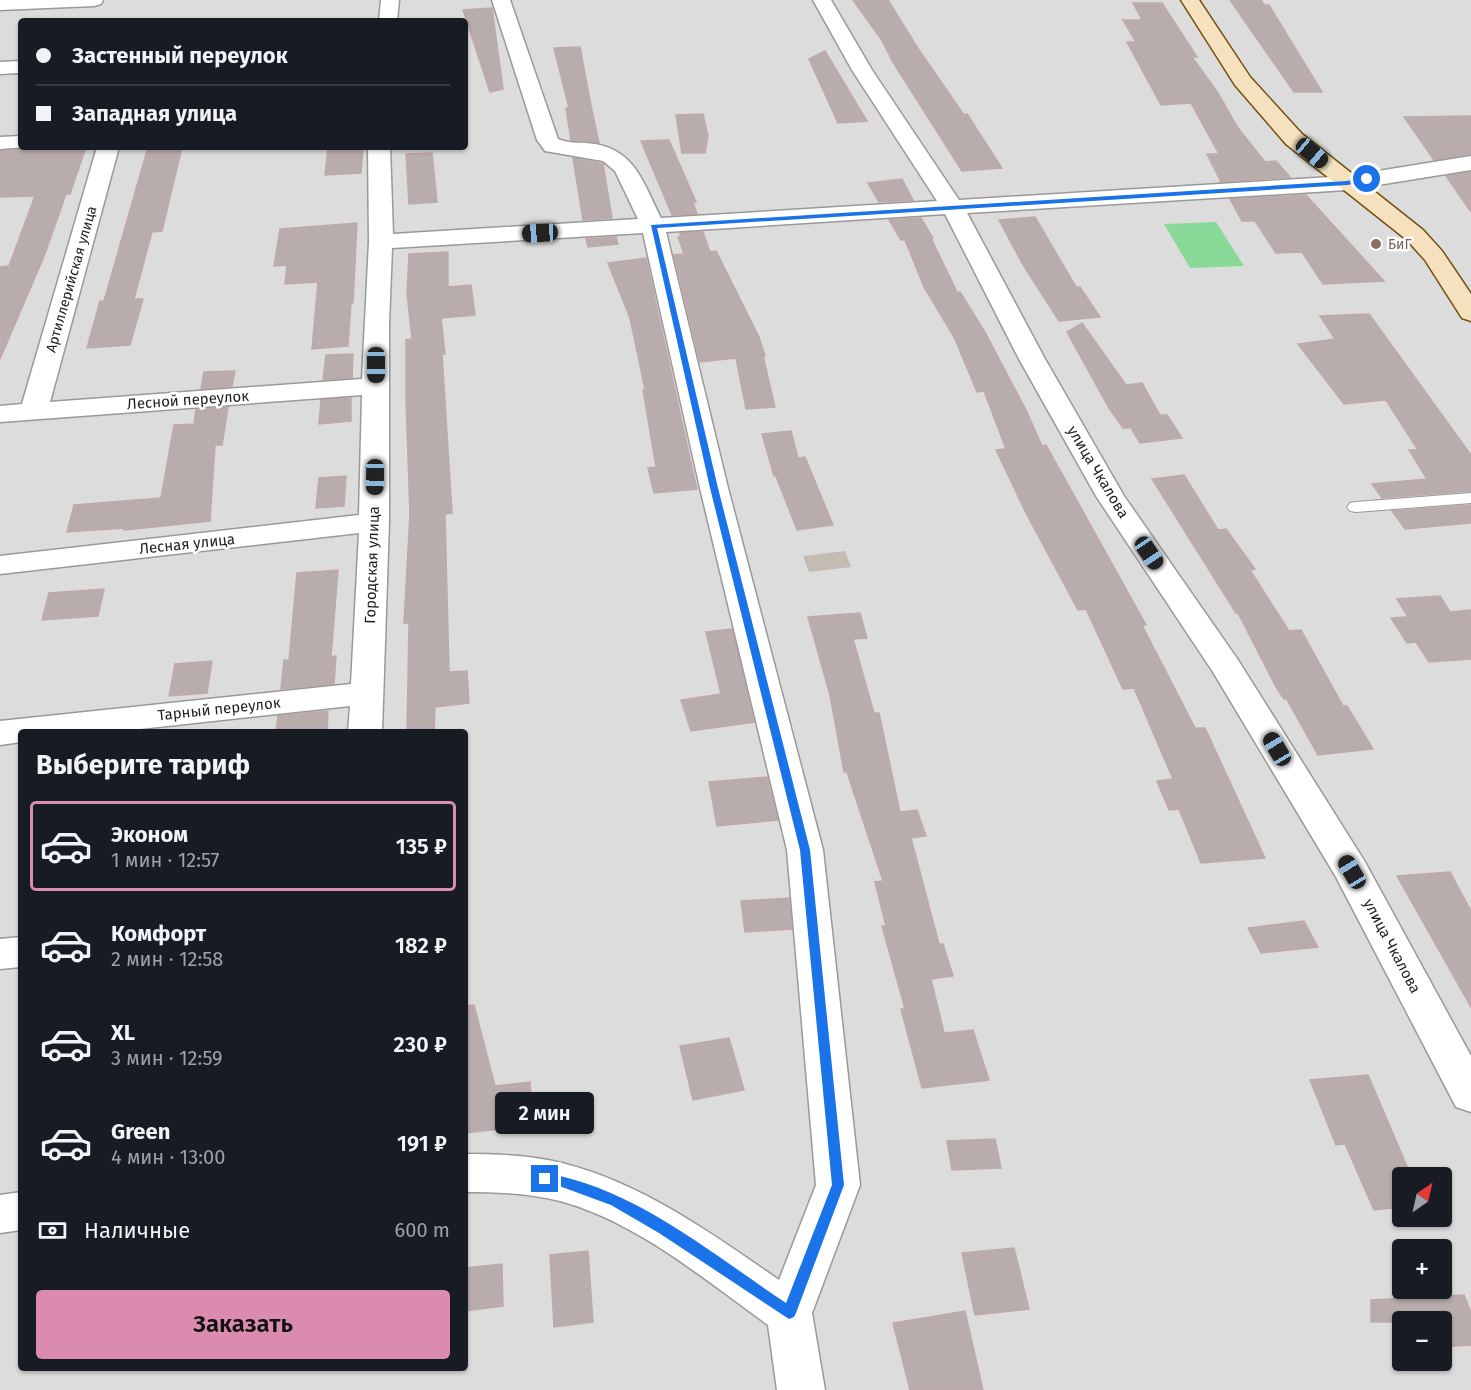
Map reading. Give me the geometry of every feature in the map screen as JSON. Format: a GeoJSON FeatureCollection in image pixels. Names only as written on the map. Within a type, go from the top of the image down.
{"type":"FeatureCollection","features":[{"type":"Feature","properties":{"kind":"main road"},"geometry":{"type":"LineString","coordinates":[[1190,0],[1242,81],[1294,139],[1415,235],[1444,269],[1471,313]]}},
{"type":"Feature","properties":{"kind":"street"},"geometry":{"type":"LineString","coordinates":[[0,4],[94,0]]}},
{"type":"Feature","properties":{"kind":"street"},"geometry":{"type":"LineString","coordinates":[[388,18],[390,0]]}},
{"type":"Feature","properties":{"kind":"street"},"geometry":{"type":"LineString","coordinates":[[501,0],[548,140],[553,146],[596,151],[611,156],[625,168],[653,226],[714,488],[805,850],[838,1185],[789,1313],[801,1390]]}},
{"type":"Feature","properties":{"kind":"street","name":"улица Чкалова"},"geometry":{"type":"LineString","coordinates":[[822,0],[862,70],[953,208],[1032,359],[1110,496],[1227,668],[1352,872],[1471,1095]]}},
{"type":"Feature","properties":{"kind":"street"},"geometry":{"type":"LineString","coordinates":[[0,68],[18,67]]}},
{"type":"Feature","properties":{"kind":"street"},"geometry":{"type":"LineString","coordinates":[[0,143],[18,142]]}},
{"type":"Feature","properties":{"kind":"street","name":"Артиллерийская улица"},"geometry":{"type":"LineString","coordinates":[[34,411],[107,150]]}},
{"type":"Feature","properties":{"kind":"street","name":"Городская улица"},"geometry":{"type":"LineString","coordinates":[[365,729],[374,522],[376,324],[381,242],[378,150]]}},
{"type":"Feature","properties":{"kind":"street"},"geometry":{"type":"LineString","coordinates":[[381,242],[1347,183],[1471,163]]}},
{"type":"Feature","properties":{"kind":"street","name":"Лесной переулок"},"geometry":{"type":"LineString","coordinates":[[0,414],[377,386]]}},
{"type":"Feature","properties":{"kind":"street","name":"Лесная улица"},"geometry":{"type":"LineString","coordinates":[[0,565],[374,522]]}},
{"type":"Feature","properties":{"kind":"street","name":"Тарный переулок"},"geometry":{"type":"LineString","coordinates":[[28,729],[366,693]]}},
{"type":"Feature","properties":{"kind":"street","name":"Тарный переулок"},"geometry":{"type":"LineString","coordinates":[[0,732],[18,730]]}},
{"type":"Feature","properties":{"kind":"street"},"geometry":{"type":"LineString","coordinates":[[0,954],[18,952]]}},
{"type":"Feature","properties":{"kind":"street"},"geometry":{"type":"LineString","coordinates":[[468,1173],[510,1173],[562,1182],[615,1201],[663,1229],[789,1313]]}},
{"type":"Feature","properties":{"kind":"street"},"geometry":{"type":"LineString","coordinates":[[0,1214],[18,1211]]}},
{"type":"Feature","properties":{"kind":"lane"},"geometry":{"type":"LineString","coordinates":[[1356,507],[1471,498]]}},
{"type":"Feature","properties":{"kind":"shaded area"},"geometry":{"type":"Polygon","coordinates":[[[0,0],[1471,0],[1471,1390],[0,1390],[0,0]]]}},
{"type":"Feature","properties":{"kind":"shaded area"},"geometry":{"type":"Polygon","coordinates":[[[845,551],[851,567],[809,572],[803,556],[845,551]]]}},
{"type":"Feature","properties":{"kind":"green space"},"geometry":{"type":"Polygon","coordinates":[[[1216,222],[1244,266],[1190,268],[1164,224],[1216,222]]]}},
{"type":"Feature","properties":{"kind":"building"},"geometry":{"type":"Polygon","coordinates":[[[853,0],[888,0],[919,50],[964,115],[967,114],[1002,168],[962,171],[894,64],[881,39],[853,0]]]}},
{"type":"Feature","properties":{"kind":"building"},"geometry":{"type":"Polygon","coordinates":[[[1230,0],[1261,0],[1264,5],[1269,5],[1322,92],[1294,92],[1230,0]]]}},
{"type":"Feature","properties":{"kind":"building"},"geometry":{"type":"Polygon","coordinates":[[[1133,3],[1162,3],[1197,57],[1192,57],[1218,93],[1238,128],[1265,162],[1276,161],[1290,177],[1221,182],[1207,154],[1219,154],[1191,103],[1161,105],[1127,42],[1136,42],[1123,20],[1142,20],[1133,3]]]}},
{"type":"Feature","properties":{"kind":"building"},"geometry":{"type":"Polygon","coordinates":[[[492,8],[503,89],[490,92],[468,25],[468,18],[466,18],[463,10],[492,8]]]}},
{"type":"Feature","properties":{"kind":"building"},"geometry":{"type":"Polygon","coordinates":[[[580,47],[599,143],[571,140],[566,108],[569,108],[554,48],[580,47]]]}},
{"type":"Feature","properties":{"kind":"building"},"geometry":{"type":"Polygon","coordinates":[[[825,51],[867,121],[838,123],[809,59],[825,51]]]}},
{"type":"Feature","properties":{"kind":"building"},"geometry":{"type":"Polygon","coordinates":[[[703,114],[708,136],[705,153],[682,153],[676,115],[703,114]]]}},
{"type":"Feature","properties":{"kind":"building"},"geometry":{"type":"Polygon","coordinates":[[[1471,116],[1471,154],[1434,160],[1404,117],[1471,116]]]}},
{"type":"Feature","properties":{"kind":"building"},"geometry":{"type":"Polygon","coordinates":[[[669,140],[696,202],[693,202],[697,214],[672,215],[641,141],[669,140]]]}},
{"type":"Feature","properties":{"kind":"building"},"geometry":{"type":"Polygon","coordinates":[[[85,150],[70,194],[66,194],[45,254],[0,359],[0,267],[9,266],[35,196],[0,197],[0,151],[85,150]]]}},
{"type":"Feature","properties":{"kind":"building"},"geometry":{"type":"Polygon","coordinates":[[[147,150],[181,150],[162,231],[152,232],[134,299],[143,299],[130,345],[87,348],[100,301],[104,301],[147,150]]]}},
{"type":"Feature","properties":{"kind":"building"},"geometry":{"type":"Polygon","coordinates":[[[328,150],[363,150],[361,173],[325,175],[328,150]]]}},
{"type":"Feature","properties":{"kind":"building"},"geometry":{"type":"Polygon","coordinates":[[[432,153],[437,202],[409,204],[406,154],[432,153]]]}},
{"type":"Feature","properties":{"kind":"building"},"geometry":{"type":"Polygon","coordinates":[[[573,158],[603,164],[612,218],[583,220],[573,158]]]}},
{"type":"Feature","properties":{"kind":"building"},"geometry":{"type":"Polygon","coordinates":[[[1471,172],[1471,212],[1446,176],[1471,172]]]}},
{"type":"Feature","properties":{"kind":"building"},"geometry":{"type":"Polygon","coordinates":[[[902,179],[913,200],[879,202],[868,183],[902,179]]]}},
{"type":"Feature","properties":{"kind":"building"},"geometry":{"type":"Polygon","coordinates":[[[1306,195],[1384,281],[1323,284],[1302,252],[1276,253],[1255,221],[1242,221],[1230,199],[1306,195]]]}},
{"type":"Feature","properties":{"kind":"building"},"geometry":{"type":"Polygon","coordinates":[[[1035,217],[1076,287],[1080,287],[1100,317],[1059,321],[1022,263],[999,220],[1035,217]]]}},
{"type":"Feature","properties":{"kind":"building"},"geometry":{"type":"Polygon","coordinates":[[[921,218],[933,238],[931,238],[957,292],[960,292],[985,332],[1042,446],[1046,445],[1146,625],[1142,625],[1195,728],[1205,728],[1265,858],[1201,863],[1179,809],[1169,810],[1157,781],[1173,779],[1134,688],[1123,689],[1086,609],[1078,610],[1027,515],[996,450],[1006,449],[984,391],[977,392],[954,337],[924,287],[905,240],[901,240],[889,220],[921,218]]]}},
{"type":"Feature","properties":{"kind":"building"},"geometry":{"type":"Polygon","coordinates":[[[357,223],[353,303],[351,303],[348,346],[312,349],[318,282],[285,284],[287,265],[274,266],[280,229],[357,223]]]}},
{"type":"Feature","properties":{"kind":"building"},"geometry":{"type":"Polygon","coordinates":[[[703,232],[710,252],[716,251],[759,337],[775,407],[746,409],[736,358],[700,362],[674,255],[684,254],[678,237],[681,237],[680,233],[703,232]]]}},
{"type":"Feature","properties":{"kind":"building"},"geometry":{"type":"Polygon","coordinates":[[[616,237],[618,244],[588,247],[586,239],[616,237]]]}},
{"type":"Feature","properties":{"kind":"building"},"geometry":{"type":"Polygon","coordinates":[[[448,252],[448,287],[471,285],[475,315],[441,318],[445,354],[442,354],[452,513],[445,514],[449,672],[467,671],[469,703],[435,707],[434,729],[407,729],[409,623],[404,623],[410,514],[406,399],[406,340],[412,339],[407,293],[409,254],[448,252]]]}},
{"type":"Feature","properties":{"kind":"building"},"geometry":{"type":"Polygon","coordinates":[[[646,258],[697,489],[654,493],[648,468],[656,467],[643,390],[645,389],[630,318],[608,263],[646,258]]]}},
{"type":"Feature","properties":{"kind":"building"},"geometry":{"type":"Polygon","coordinates":[[[1369,314],[1471,455],[1471,491],[1382,498],[1372,484],[1427,479],[1409,450],[1418,450],[1386,400],[1344,404],[1298,344],[1335,339],[1320,316],[1369,314]]]}},
{"type":"Feature","properties":{"kind":"building"},"geometry":{"type":"Polygon","coordinates":[[[1082,323],[1126,385],[1142,383],[1160,415],[1167,415],[1182,438],[1140,443],[1131,428],[1123,428],[1109,408],[1067,332],[1082,323]]]}},
{"type":"Feature","properties":{"kind":"building"},"geometry":{"type":"Polygon","coordinates":[[[353,354],[352,378],[323,380],[326,355],[353,354]]]}},
{"type":"Feature","properties":{"kind":"building"},"geometry":{"type":"Polygon","coordinates":[[[235,371],[232,386],[201,389],[204,372],[235,371]]]}},
{"type":"Feature","properties":{"kind":"building"},"geometry":{"type":"Polygon","coordinates":[[[351,398],[351,421],[319,424],[321,400],[351,398]]]}},
{"type":"Feature","properties":{"kind":"building"},"geometry":{"type":"Polygon","coordinates":[[[228,407],[222,445],[215,445],[210,521],[124,530],[125,528],[67,532],[74,505],[161,498],[174,425],[194,424],[196,410],[228,407]]]}},
{"type":"Feature","properties":{"kind":"building"},"geometry":{"type":"Polygon","coordinates":[[[791,431],[798,458],[805,457],[833,525],[797,530],[776,476],[774,476],[762,434],[791,431]]]}},
{"type":"Feature","properties":{"kind":"building"},"geometry":{"type":"Polygon","coordinates":[[[1184,475],[1218,530],[1226,529],[1255,569],[1250,570],[1289,631],[1301,630],[1343,706],[1347,706],[1373,749],[1318,755],[1286,698],[1284,699],[1276,687],[1238,613],[1152,479],[1184,475]]]}},
{"type":"Feature","properties":{"kind":"building"},"geometry":{"type":"Polygon","coordinates":[[[346,476],[344,506],[316,508],[319,478],[346,476]]]}},
{"type":"Feature","properties":{"kind":"building"},"geometry":{"type":"Polygon","coordinates":[[[1471,505],[1471,523],[1405,529],[1392,511],[1471,505]]]}},
{"type":"Feature","properties":{"kind":"building"},"geometry":{"type":"Polygon","coordinates":[[[338,570],[331,657],[336,656],[334,684],[281,689],[284,660],[289,660],[297,573],[338,570]]]}},
{"type":"Feature","properties":{"kind":"building"},"geometry":{"type":"Polygon","coordinates":[[[104,589],[98,616],[42,620],[49,593],[104,589]]]}},
{"type":"Feature","properties":{"kind":"building"},"geometry":{"type":"Polygon","coordinates":[[[1440,596],[1450,612],[1471,610],[1471,659],[1429,662],[1416,642],[1407,643],[1391,618],[1408,617],[1397,599],[1440,596]]]}},
{"type":"Feature","properties":{"kind":"building"},"geometry":{"type":"Polygon","coordinates":[[[860,613],[867,638],[853,639],[874,713],[879,713],[900,812],[917,810],[926,836],[911,838],[939,944],[943,944],[953,976],[931,979],[944,1033],[973,1030],[989,1080],[922,1088],[901,1009],[905,1009],[882,926],[886,926],[875,882],[883,881],[847,772],[844,772],[830,695],[808,617],[860,613]]]}},
{"type":"Feature","properties":{"kind":"building"},"geometry":{"type":"Polygon","coordinates":[[[732,629],[754,722],[691,731],[681,700],[721,694],[706,632],[732,629]]]}},
{"type":"Feature","properties":{"kind":"building"},"geometry":{"type":"Polygon","coordinates":[[[212,661],[207,693],[169,696],[175,664],[212,661]]]}},
{"type":"Feature","properties":{"kind":"building"},"geometry":{"type":"Polygon","coordinates":[[[328,711],[327,729],[276,729],[278,716],[328,711]]]}},
{"type":"Feature","properties":{"kind":"building"},"geometry":{"type":"Polygon","coordinates":[[[767,777],[778,820],[717,826],[709,782],[767,777]]]}},
{"type":"Feature","properties":{"kind":"building"},"geometry":{"type":"Polygon","coordinates":[[[1450,872],[1471,911],[1471,1007],[1397,876],[1450,872]]]}},
{"type":"Feature","properties":{"kind":"building"},"geometry":{"type":"Polygon","coordinates":[[[789,898],[792,929],[745,932],[741,901],[789,898]]]}},
{"type":"Feature","properties":{"kind":"building"},"geometry":{"type":"Polygon","coordinates":[[[1304,921],[1318,947],[1261,953],[1248,928],[1304,921]]]}},
{"type":"Feature","properties":{"kind":"building"},"geometry":{"type":"Polygon","coordinates":[[[474,1005],[495,1086],[530,1082],[532,1112],[499,1113],[500,1129],[468,1133],[468,1006],[474,1005]]]}},
{"type":"Feature","properties":{"kind":"building"},"geometry":{"type":"Polygon","coordinates":[[[729,1038],[744,1090],[693,1100],[680,1046],[729,1038]]]}},
{"type":"Feature","properties":{"kind":"building"},"geometry":{"type":"Polygon","coordinates":[[[1368,1075],[1407,1167],[1392,1167],[1392,1208],[1374,1210],[1345,1144],[1336,1145],[1310,1080],[1368,1075]]]}},
{"type":"Feature","properties":{"kind":"building"},"geometry":{"type":"Polygon","coordinates":[[[995,1139],[1001,1168],[952,1170],[947,1141],[995,1139]]]}},
{"type":"Feature","properties":{"kind":"building"},"geometry":{"type":"Polygon","coordinates":[[[1014,1248],[1029,1309],[975,1315],[962,1253],[1014,1248]]]}},
{"type":"Feature","properties":{"kind":"building"},"geometry":{"type":"Polygon","coordinates":[[[588,1251],[593,1322],[554,1327],[550,1255],[588,1251]]]}},
{"type":"Feature","properties":{"kind":"building"},"geometry":{"type":"Polygon","coordinates":[[[502,1264],[503,1306],[468,1311],[468,1268],[502,1264]]]}},
{"type":"Feature","properties":{"kind":"building"},"geometry":{"type":"Polygon","coordinates":[[[1464,1295],[1471,1313],[1471,1345],[1452,1346],[1452,1311],[1392,1311],[1392,1322],[1371,1322],[1371,1300],[1452,1299],[1452,1296],[1464,1295]]]}},
{"type":"Feature","properties":{"kind":"building"},"geometry":{"type":"Polygon","coordinates":[[[965,1311],[983,1390],[910,1390],[893,1323],[965,1311]]]}},
{"type":"Feature","properties":{"kind":"place","name":"БиГ"},"geometry":{"type":"Point","coordinates":[1376,244]}},
{"type":"Feature","properties":{"kind":"route"},"geometry":{"type":"LineString","coordinates":[[545,1179],[562,1182],[615,1201],[663,1229],[789,1313],[838,1185],[805,850],[714,488],[653,226],[1347,183],[1367,179]]}}]}
